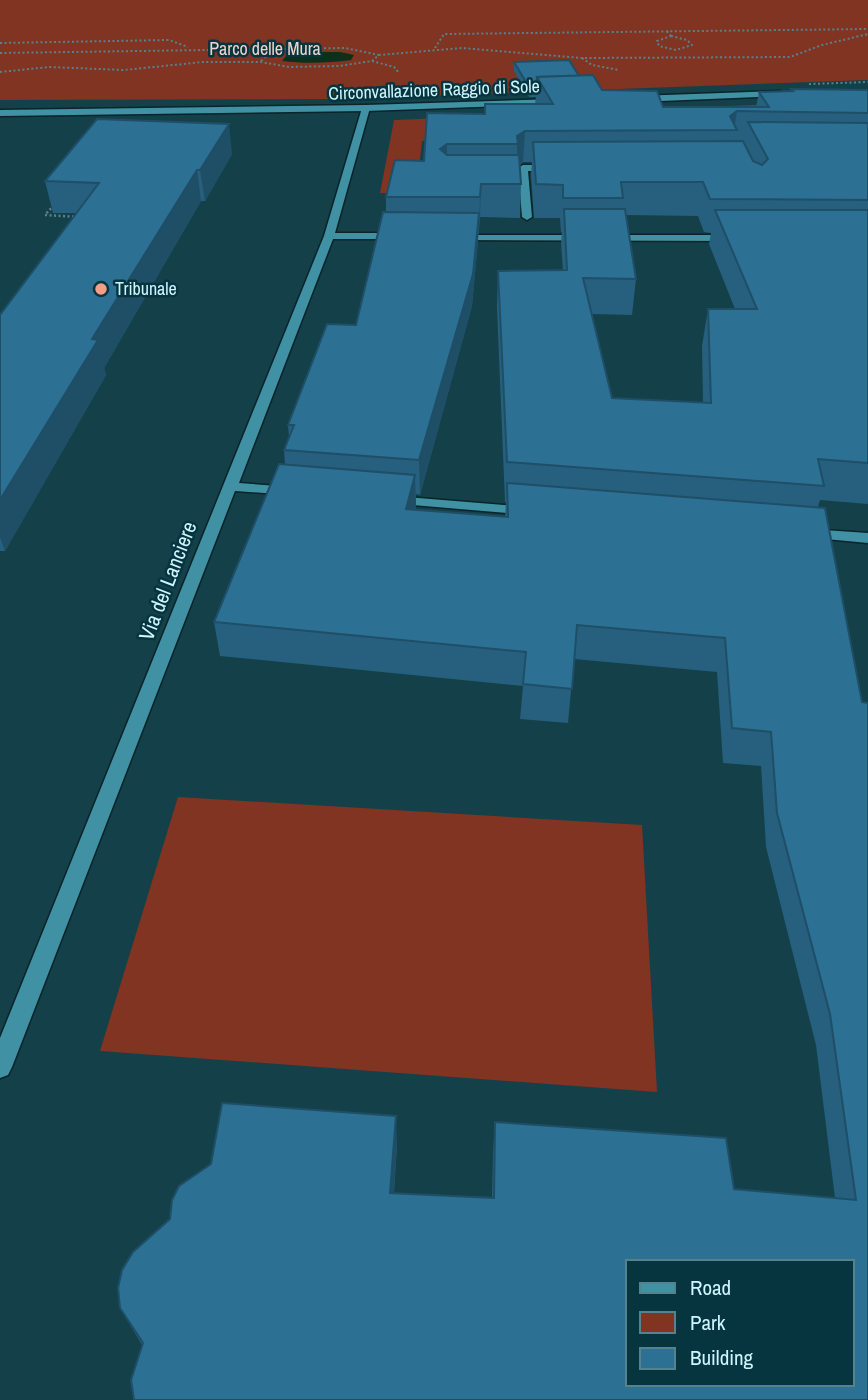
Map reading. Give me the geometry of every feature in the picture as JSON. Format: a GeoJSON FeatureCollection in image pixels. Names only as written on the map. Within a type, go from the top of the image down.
{"type":"FeatureCollection","features":[{"type":"Feature","properties":{"kind":"street"},"geometry":{"type":"LineString","coordinates":[[626,100],[797,93]]}},
{"type":"Feature","properties":{"kind":"street","name":"Circonvallazione Raggio di Sole"},"geometry":{"type":"LineString","coordinates":[[0,113],[366,108],[571,101]]}},
{"type":"Feature","properties":{"kind":"street","name":"Via del Lanciere"},"geometry":{"type":"LineString","coordinates":[[0,1067],[329,236],[366,108]]}},
{"type":"Feature","properties":{"kind":"street"},"geometry":{"type":"LineString","coordinates":[[527,217],[523,168],[564,168]]}},
{"type":"Feature","properties":{"kind":"street"},"geometry":{"type":"LineString","coordinates":[[512,182],[524,182]]}},
{"type":"Feature","properties":{"kind":"street"},"geometry":{"type":"LineString","coordinates":[[329,236],[412,236]]}},
{"type":"Feature","properties":{"kind":"street"},"geometry":{"type":"LineString","coordinates":[[439,236],[744,238]]}},
{"type":"Feature","properties":{"kind":"street"},"geometry":{"type":"LineString","coordinates":[[228,486],[312,493]]}},
{"type":"Feature","properties":{"kind":"street"},"geometry":{"type":"LineString","coordinates":[[381,499],[548,512]]}},
{"type":"Feature","properties":{"kind":"street"},"geometry":{"type":"LineString","coordinates":[[799,533],[868,538]]}},
{"type":"Feature","properties":{"kind":"path"},"geometry":{"type":"LineString","coordinates":[[435,48],[444,34],[868,29]]}},
{"type":"Feature","properties":{"kind":"path"},"geometry":{"type":"LineString","coordinates":[[666,30],[671,36]]}},
{"type":"Feature","properties":{"kind":"path"},"geometry":{"type":"LineString","coordinates":[[0,53],[192,48],[345,48],[379,55],[435,48],[462,48],[582,58],[790,57],[822,45],[868,34]]}},
{"type":"Feature","properties":{"kind":"path"},"geometry":{"type":"LineString","coordinates":[[671,36],[687,40],[692,45],[676,50],[657,44],[660,39],[671,36]]}},
{"type":"Feature","properties":{"kind":"path"},"geometry":{"type":"LineString","coordinates":[[0,43],[169,40],[192,48]]}},
{"type":"Feature","properties":{"kind":"path"},"geometry":{"type":"LineString","coordinates":[[261,62],[276,48]]}},
{"type":"Feature","properties":{"kind":"path"},"geometry":{"type":"LineString","coordinates":[[676,50],[681,61]]}},
{"type":"Feature","properties":{"kind":"path"},"geometry":{"type":"LineString","coordinates":[[372,61],[379,55]]}},
{"type":"Feature","properties":{"kind":"path"},"geometry":{"type":"LineString","coordinates":[[582,58],[592,65]]}},
{"type":"Feature","properties":{"kind":"path"},"geometry":{"type":"LineString","coordinates":[[0,72],[49,68],[82,71],[124,70],[203,62],[261,62],[289,67],[339,66],[372,61],[394,67],[398,73]]}},
{"type":"Feature","properties":{"kind":"path"},"geometry":{"type":"LineString","coordinates":[[61,197],[46,215],[85,218]]}},
{"type":"Feature","properties":{"kind":"green space","name":"Parco delle Mura"},"geometry":{"type":"Polygon","coordinates":[[[0,0],[868,0],[868,80],[345,99],[0,100],[0,0]]]}},
{"type":"Feature","properties":{"kind":"green space"},"geometry":{"type":"Polygon","coordinates":[[[776,104],[785,119],[477,140],[422,141],[416,194],[380,193],[394,120],[776,104]]]}},
{"type":"Feature","properties":{"kind":"green space"},"geometry":{"type":"Polygon","coordinates":[[[178,797],[642,825],[657,1092],[100,1051],[178,797]]]}},
{"type":"Feature","properties":{"kind":"shaded area"},"geometry":{"type":"Polygon","coordinates":[[[295,52],[340,52],[354,55],[351,60],[334,62],[282,61],[295,52]]]}},
{"type":"Feature","properties":{"kind":"building"},"geometry":{"type":"Polygon","coordinates":[[[569,60],[579,76],[537,77],[536,87],[529,87],[514,62],[569,60]]]}},
{"type":"Feature","properties":{"kind":"building"},"geometry":{"type":"Polygon","coordinates":[[[593,75],[602,90],[657,91],[663,107],[769,107],[759,92],[793,91],[791,89],[868,90],[868,113],[737,111],[730,116],[737,130],[525,131],[517,136],[518,144],[447,144],[440,149],[447,155],[519,155],[521,184],[481,184],[480,197],[386,197],[395,160],[424,161],[427,113],[485,114],[485,104],[553,104],[537,77],[593,75]]]}},
{"type":"Feature","properties":{"kind":"building","name":"Tribunale"},"geometry":{"type":"Polygon","coordinates":[[[97,119],[229,124],[200,170],[197,170],[92,339],[98,340],[0,500],[0,315],[99,183],[45,181],[97,119]]]}},
{"type":"Feature","properties":{"kind":"building"},"geometry":{"type":"Polygon","coordinates":[[[748,122],[868,123],[868,200],[710,199],[703,182],[621,182],[623,198],[563,198],[563,185],[536,184],[533,142],[743,141],[753,161],[762,165],[768,159],[748,122]]]}},
{"type":"Feature","properties":{"kind":"building"},"geometry":{"type":"Polygon","coordinates":[[[564,209],[625,209],[636,279],[583,278],[612,398],[711,403],[708,309],[757,309],[715,210],[868,210],[868,463],[818,459],[824,486],[507,462],[498,271],[567,270],[564,209]]]}},
{"type":"Feature","properties":{"kind":"building"},"geometry":{"type":"Polygon","coordinates":[[[383,212],[479,213],[473,274],[419,460],[284,450],[294,425],[288,425],[327,324],[356,325],[383,212]]]}},
{"type":"Feature","properties":{"kind":"building"},"geometry":{"type":"Polygon","coordinates":[[[279,464],[415,475],[406,509],[508,517],[507,483],[825,508],[862,702],[868,703],[868,1400],[134,1400],[131,1380],[143,1343],[120,1308],[118,1288],[122,1270],[133,1252],[170,1219],[172,1200],[179,1186],[211,1164],[222,1103],[396,1116],[390,1193],[494,1198],[495,1122],[726,1138],[734,1189],[856,1200],[830,1014],[777,813],[771,732],[732,728],[725,638],[577,625],[572,689],[523,684],[526,652],[214,622],[279,464]]]}},
{"type":"Feature","properties":{"kind":"place","name":"Tribunale"},"geometry":{"type":"Point","coordinates":[101,289]}}]}
